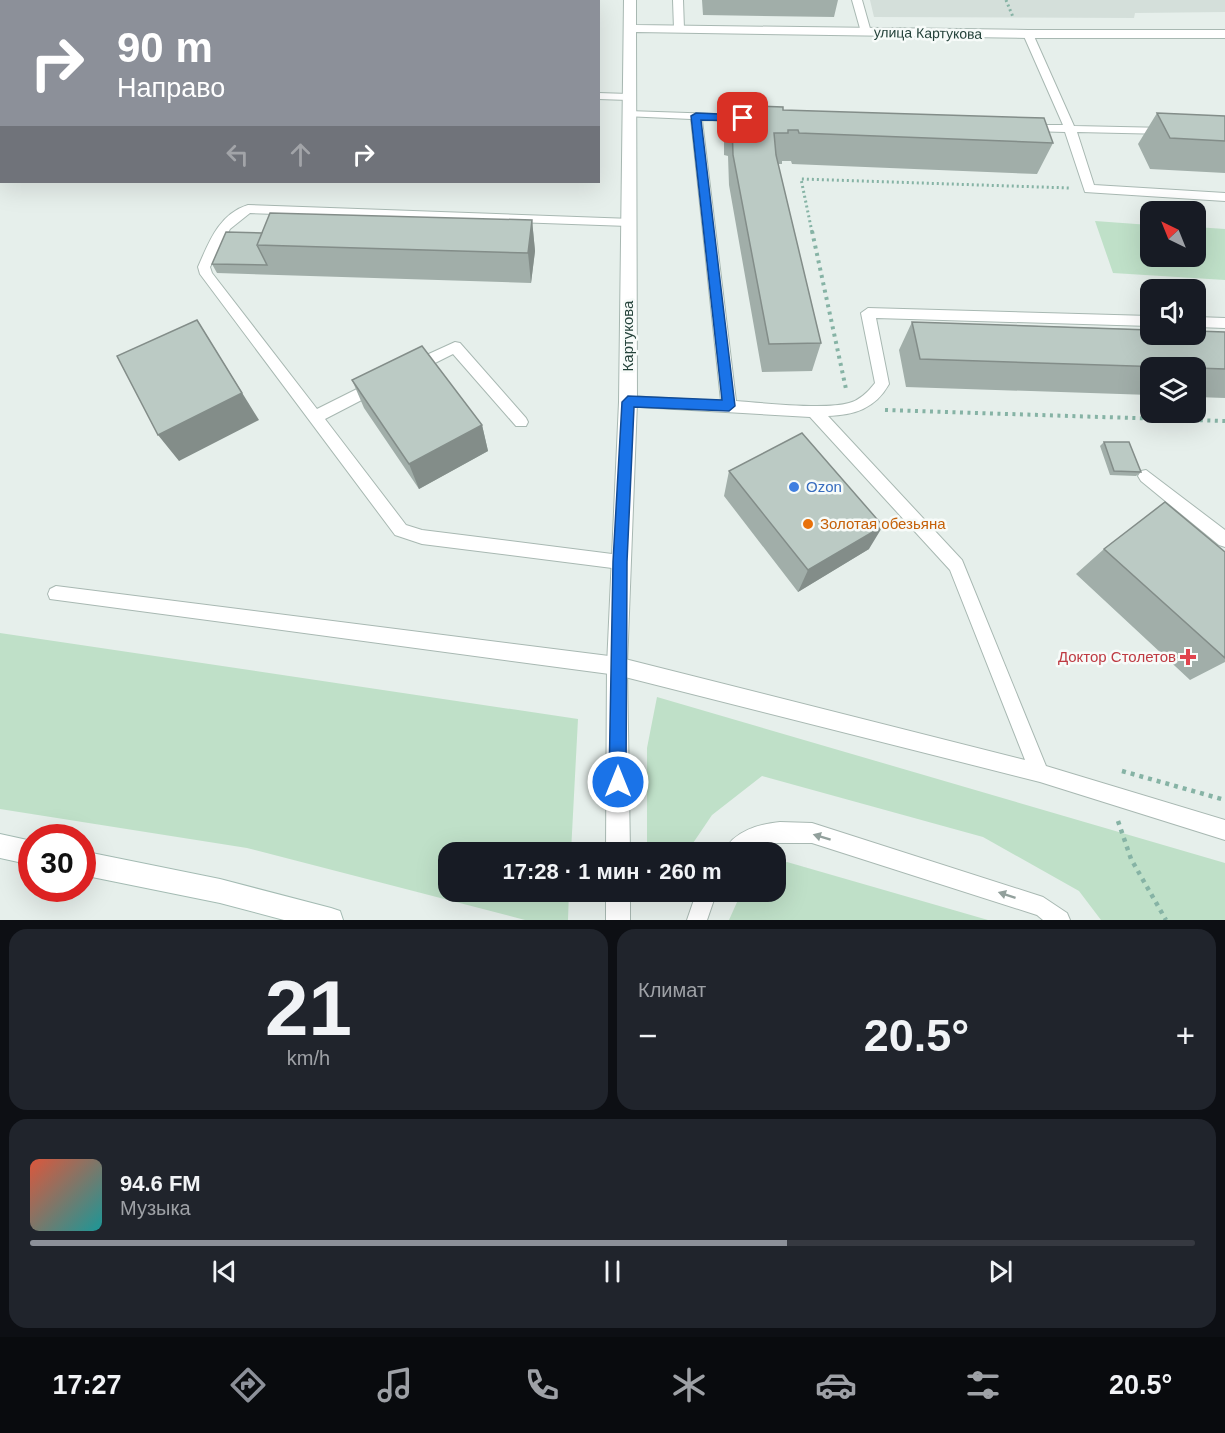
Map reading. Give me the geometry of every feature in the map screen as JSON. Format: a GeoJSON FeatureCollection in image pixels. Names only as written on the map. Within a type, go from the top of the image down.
{"type":"FeatureCollection","features":[{"type":"Feature","properties":{"kind":"street","name":"Картукова"},"geometry":{"type":"LineString","coordinates":[[618,842],[617,666],[628,402],[630,0]]}},
{"type":"Feature","properties":{"kind":"street","name":"улица Картукова"},"geometry":{"type":"LineString","coordinates":[[630,28],[1028,34],[1225,34]]}},
{"type":"Feature","properties":{"kind":"street"},"geometry":{"type":"LineString","coordinates":[[0,846],[18,850]]}},
{"type":"Feature","properties":{"kind":"street"},"geometry":{"type":"LineString","coordinates":[[96,866],[220,891],[331,920]]}},
{"type":"Feature","properties":{"kind":"street"},"geometry":{"type":"LineString","coordinates":[[618,902],[618,920]]}},
{"type":"Feature","properties":{"kind":"lane"},"geometry":{"type":"LineString","coordinates":[[678,0],[679,29]]}},
{"type":"Feature","properties":{"kind":"lane"},"geometry":{"type":"LineString","coordinates":[[857,0],[866,32]]}},
{"type":"Feature","properties":{"kind":"lane"},"geometry":{"type":"LineString","coordinates":[[1028,34],[1070,129],[1089,189],[1225,197]]}},
{"type":"Feature","properties":{"kind":"lane"},"geometry":{"type":"LineString","coordinates":[[600,97],[628,105],[696,116],[754,118]]}},
{"type":"Feature","properties":{"kind":"lane"},"geometry":{"type":"LineString","coordinates":[[696,116],[729,406]]}},
{"type":"Feature","properties":{"kind":"lane"},"geometry":{"type":"LineString","coordinates":[[1012,127],[1177,131]]}},
{"type":"Feature","properties":{"kind":"lane"},"geometry":{"type":"LineString","coordinates":[[620,562],[422,537],[401,530],[206,274],[204,267],[226,223],[248,209],[628,222]]}},
{"type":"Feature","properties":{"kind":"lane"},"geometry":{"type":"LineString","coordinates":[[628,402],[814,411],[851,409],[871,399],[882,384],[868,313],[1140,321]]}},
{"type":"Feature","properties":{"kind":"lane"},"geometry":{"type":"LineString","coordinates":[[1206,322],[1225,323]]}},
{"type":"Feature","properties":{"kind":"lane"},"geometry":{"type":"LineString","coordinates":[[405,372],[455,347],[521,422]]}},
{"type":"Feature","properties":{"kind":"lane"},"geometry":{"type":"LineString","coordinates":[[315,417],[385,382]]}},
{"type":"Feature","properties":{"kind":"lane"},"geometry":{"type":"LineString","coordinates":[[814,411],[956,565],[1040,773]]}},
{"type":"Feature","properties":{"kind":"lane"},"geometry":{"type":"LineString","coordinates":[[1146,476],[1225,540]]}},
{"type":"Feature","properties":{"kind":"lane"},"geometry":{"type":"LineString","coordinates":[[57,594],[617,666],[1040,773],[1225,830]]}},
{"type":"Feature","properties":{"kind":"lane"},"geometry":{"type":"LineString","coordinates":[[744,842],[776,831],[812,833],[1043,907],[1060,920]]}},
{"type":"Feature","properties":{"kind":"lane"},"geometry":{"type":"LineString","coordinates":[[697,920],[703,902]]}},
{"type":"Feature","properties":{"kind":"path"},"geometry":{"type":"LineString","coordinates":[[1089,189],[801,179],[851,409],[1225,421]]}},
{"type":"Feature","properties":{"kind":"path"},"geometry":{"type":"LineString","coordinates":[[1110,768],[1225,800]]}},
{"type":"Feature","properties":{"kind":"path"},"geometry":{"type":"LineString","coordinates":[[1109,794],[1131,859],[1166,920]]}},
{"type":"Feature","properties":{"kind":"shaded area"},"geometry":{"type":"Polygon","coordinates":[[[870,0],[1225,0],[1225,12],[1135,13],[1134,18],[874,17],[870,0]]]}},
{"type":"Feature","properties":{"kind":"green space"},"geometry":{"type":"Polygon","coordinates":[[[1095,221],[1140,224],[1140,267],[1206,267],[1206,228],[1225,229],[1225,280],[1113,273],[1095,221]]]}},
{"type":"Feature","properties":{"kind":"green space"},"geometry":{"type":"Polygon","coordinates":[[[0,633],[578,719],[572,842],[438,842],[438,897],[247,848],[0,809],[0,633]]]}},
{"type":"Feature","properties":{"kind":"green space"},"geometry":{"type":"Polygon","coordinates":[[[657,697],[1225,863],[1225,920],[1101,920],[1079,891],[983,837],[762,776],[712,815],[694,842],[647,842],[647,748],[657,697]]]}},
{"type":"Feature","properties":{"kind":"green space"},"geometry":{"type":"Polygon","coordinates":[[[786,862],[988,920],[729,920],[737,902],[786,902],[786,862]]]}},
{"type":"Feature","properties":{"kind":"green space"},"geometry":{"type":"Polygon","coordinates":[[[456,902],[569,902],[568,920],[525,920],[456,902]]]}},
{"type":"Feature","properties":{"kind":"building"},"geometry":{"type":"Polygon","coordinates":[[[734,105],[783,107],[783,110],[1044,118],[1053,143],[799,133],[798,130],[774,133],[776,155],[821,343],[769,344],[733,155],[732,125],[728,124],[728,110],[735,111],[734,105]]]}},
{"type":"Feature","properties":{"kind":"building"},"geometry":{"type":"Polygon","coordinates":[[[1157,113],[1225,116],[1225,141],[1170,138],[1157,113]]]}},
{"type":"Feature","properties":{"kind":"building"},"geometry":{"type":"Polygon","coordinates":[[[270,213],[532,220],[528,253],[257,245],[270,213]]]}},
{"type":"Feature","properties":{"kind":"building"},"geometry":{"type":"Polygon","coordinates":[[[226,232],[262,233],[257,245],[267,265],[212,264],[226,232]]]}},
{"type":"Feature","properties":{"kind":"building"},"geometry":{"type":"Polygon","coordinates":[[[197,320],[242,393],[158,435],[117,356],[197,320]]]}},
{"type":"Feature","properties":{"kind":"building"},"geometry":{"type":"Polygon","coordinates":[[[912,322],[1140,330],[1140,345],[1206,345],[1206,331],[1225,332],[1225,369],[1206,368],[1206,357],[1140,357],[1140,366],[920,359],[912,322]]]}},
{"type":"Feature","properties":{"kind":"building"},"geometry":{"type":"Polygon","coordinates":[[[422,346],[482,425],[409,464],[352,380],[422,346]]]}},
{"type":"Feature","properties":{"kind":"building"},"geometry":{"type":"Polygon","coordinates":[[[802,433],[883,526],[808,570],[729,471],[802,433]]]}},
{"type":"Feature","properties":{"kind":"building"},"geometry":{"type":"Polygon","coordinates":[[[1104,442],[1129,442],[1141,472],[1114,471],[1104,442]]]}},
{"type":"Feature","properties":{"kind":"building"},"geometry":{"type":"Polygon","coordinates":[[[1165,502],[1225,552],[1225,658],[1104,549],[1165,502]]]}},
{"type":"Feature","properties":{"kind":"place","name":"Ozon"},"geometry":{"type":"Point","coordinates":[794,487]}},
{"type":"Feature","properties":{"kind":"place","name":"Золотая обезьяна"},"geometry":{"type":"Point","coordinates":[808,524]}},
{"type":"Feature","properties":{"kind":"place","name":"Доктор Столетов"},"geometry":{"type":"Point","coordinates":[1188,657]}},
{"type":"Feature","properties":{"kind":"route"},"geometry":{"type":"LineString","coordinates":[[618,782],[617,666],[628,402],[729,406],[696,116],[743,118]]}}]}
